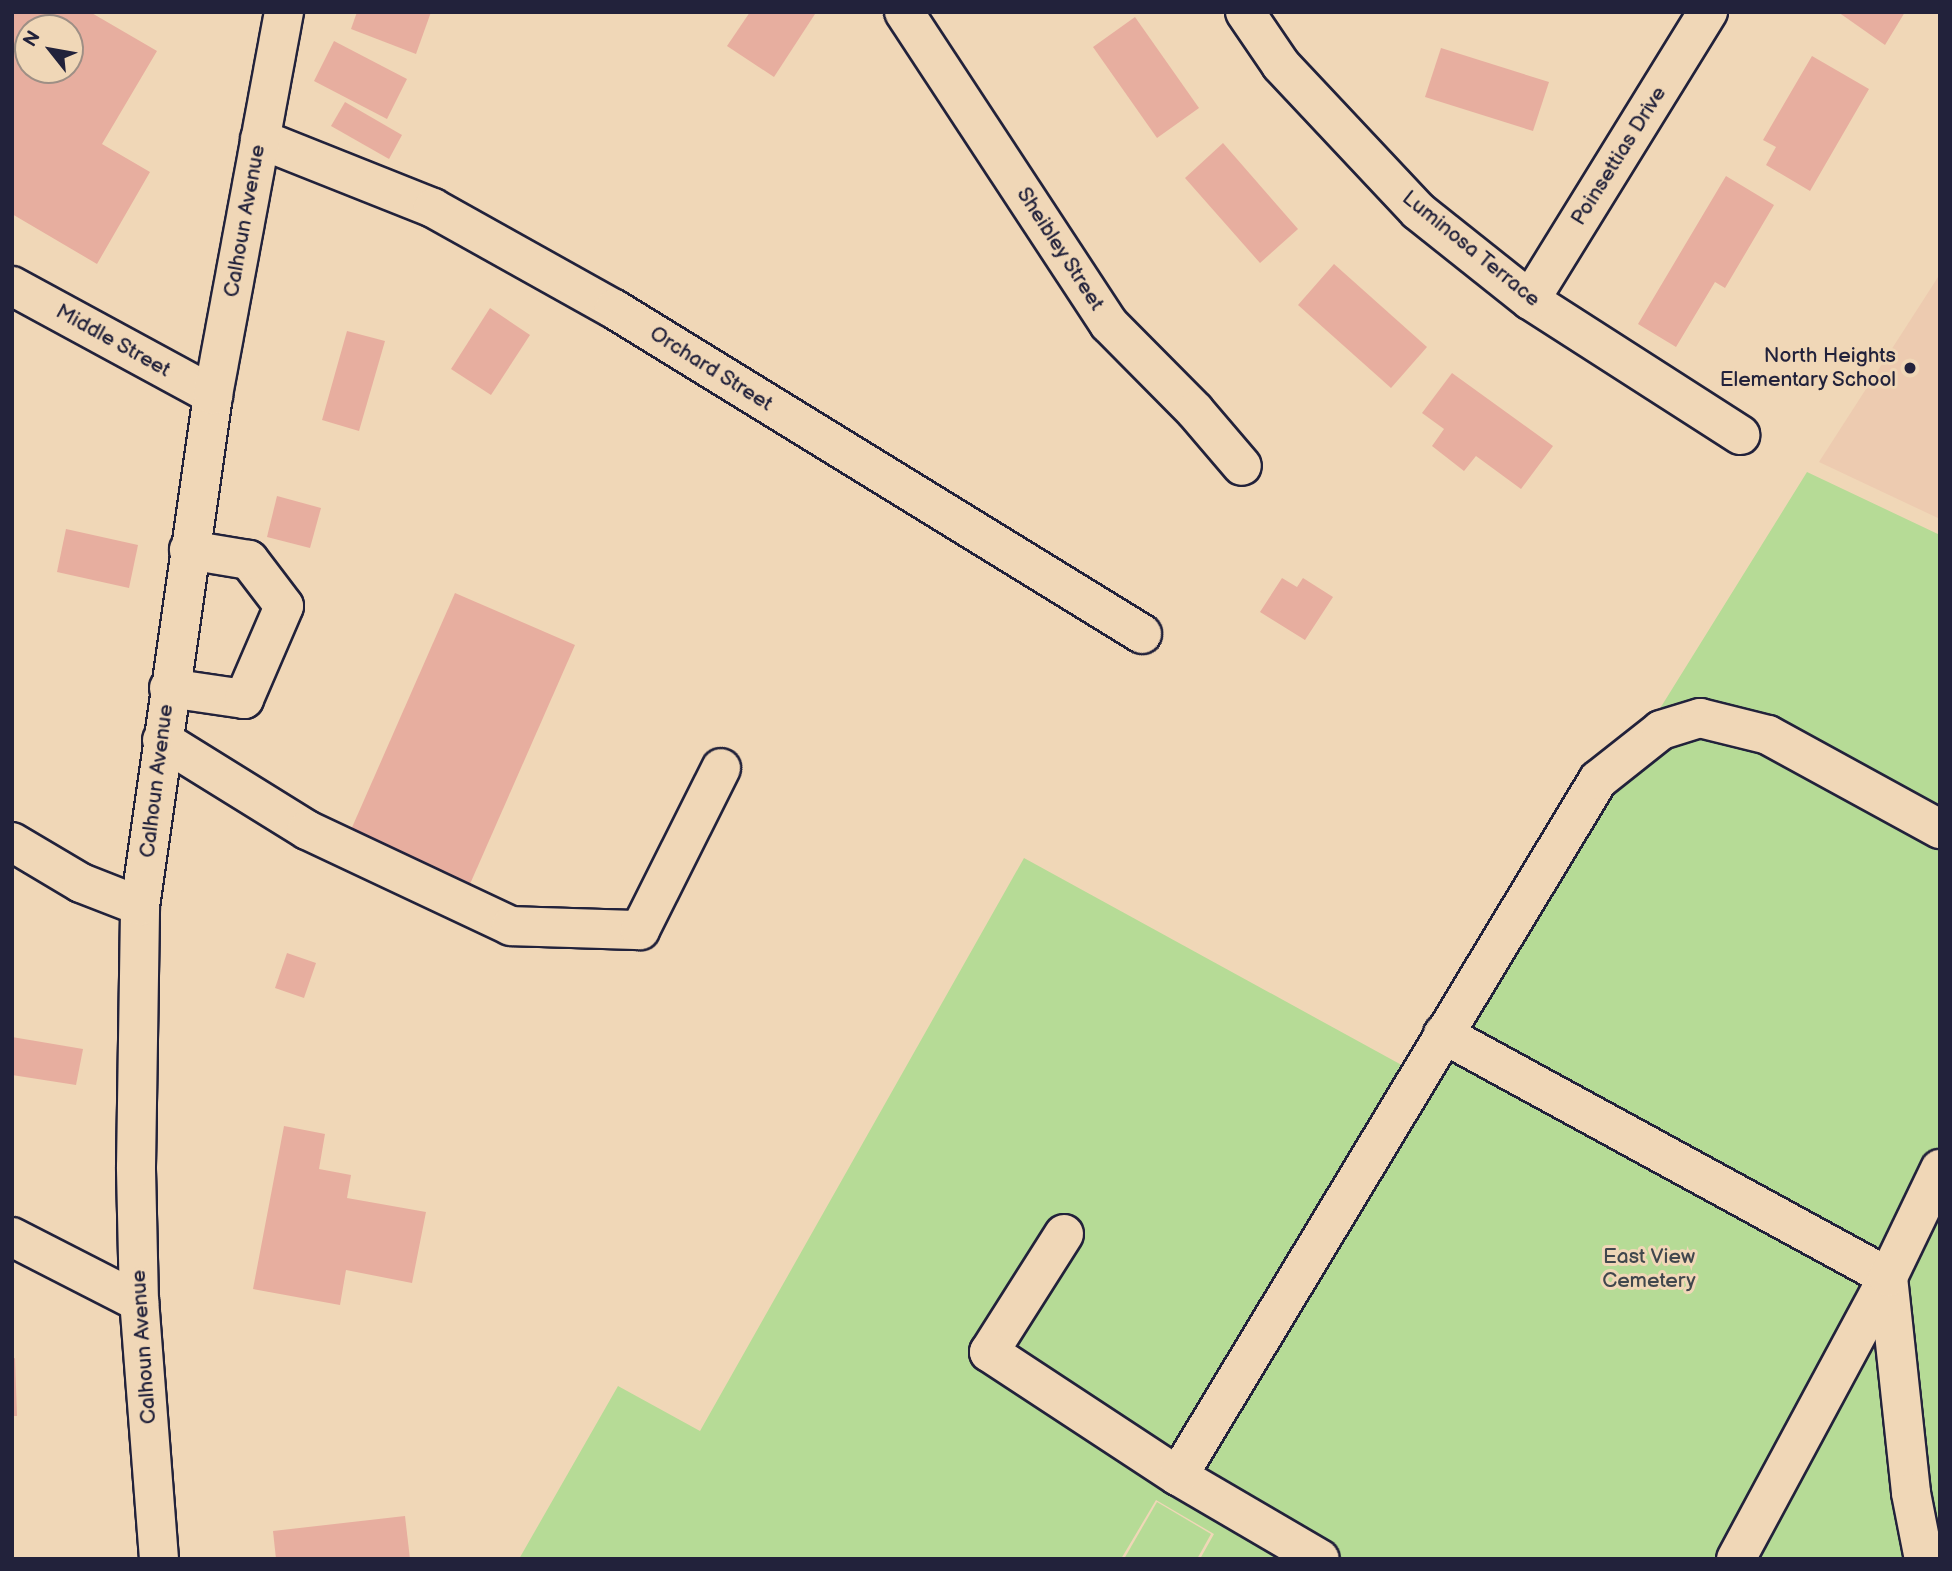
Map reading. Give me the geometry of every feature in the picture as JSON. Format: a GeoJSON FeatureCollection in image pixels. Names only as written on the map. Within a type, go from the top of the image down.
{"type":"FeatureCollection","features":[{"type":"Feature","properties":{"kind":"street","name":"Sheibley Street"},"geometry":{"type":"LineString","coordinates":[[904,12],[1109,324],[1195,411],[1242,466]]}},
{"type":"Feature","properties":{"kind":"street","name":"Luminosa Terrace"},"geometry":{"type":"LineString","coordinates":[[1245,12],[1281,65],[1418,211],[1530,300],[1740,435]]}},
{"type":"Feature","properties":{"kind":"street","name":"Poinsettias Drive"},"geometry":{"type":"LineString","coordinates":[[1530,300],[1708,12]]}},
{"type":"Feature","properties":{"kind":"street","name":"Calhoun Avenue"},"geometry":{"type":"LineString","coordinates":[[159,1559],[139,1302],[136,1167],[141,906],[189,550],[213,395],[260,139],[274,17]]}},
{"type":"Feature","properties":{"kind":"street","name":"Orchard Street"},"geometry":{"type":"LineString","coordinates":[[260,139],[433,208],[566,282],[1142,634]]}},
{"type":"Feature","properties":{"kind":"street","name":"Middle Street"},"geometry":{"type":"LineString","coordinates":[[12,286],[213,395]]}},
{"type":"Feature","properties":{"kind":"street"},"geometry":{"type":"LineString","coordinates":[[169,688],[244,699],[285,606],[249,560],[189,550]]}},
{"type":"Feature","properties":{"kind":"street"},"geometry":{"type":"LineString","coordinates":[[1178,1476],[1598,780],[1661,730],[1700,718],[1768,735],[1940,829]]}},
{"type":"Feature","properties":{"kind":"street"},"geometry":{"type":"LineString","coordinates":[[162,740],[306,830],[511,926],[640,930],[721,768]]}},
{"type":"Feature","properties":{"kind":"street"},"geometry":{"type":"LineString","coordinates":[[12,842],[81,883],[141,906]]}},
{"type":"Feature","properties":{"kind":"street"},"geometry":{"type":"LineString","coordinates":[[1443,1034],[1888,1277]]}},
{"type":"Feature","properties":{"kind":"street"},"geometry":{"type":"LineString","coordinates":[[1736,1559],[1888,1277],[1940,1169]]}},
{"type":"Feature","properties":{"kind":"street"},"geometry":{"type":"LineString","coordinates":[[1064,1234],[989,1352],[1178,1476],[1320,1559]]}},
{"type":"Feature","properties":{"kind":"street"},"geometry":{"type":"LineString","coordinates":[[12,1237],[139,1302]]}},
{"type":"Feature","properties":{"kind":"street"},"geometry":{"type":"LineString","coordinates":[[1888,1277],[1911,1493],[1924,1559]]}},
{"type":"Feature","properties":{"kind":"shaded area","name":"North Heights Elementary School"},"geometry":{"type":"Polygon","coordinates":[[[1940,274],[1940,519],[1819,462],[1940,274]]]}},
{"type":"Feature","properties":{"kind":"green space","name":"East View Cemetery"},"geometry":{"type":"Polygon","coordinates":[[[1807,472],[1940,535],[1940,1559],[1200,1559],[1214,1534],[1156,1500],[1121,1559],[519,1559],[618,1386],[700,1431],[1024,858],[1429,1080],[1807,472]]]}},
{"type":"Feature","properties":{"kind":"green space"},"geometry":{"type":"Polygon","coordinates":[[[1157,1502],[1211,1534],[1197,1559],[1124,1559],[1157,1502]]]}},
{"type":"Feature","properties":{"kind":"building"},"geometry":{"type":"Polygon","coordinates":[[[12,12],[90,12],[157,51],[102,144],[150,172],[97,264],[12,214],[12,12]]]}},
{"type":"Feature","properties":{"kind":"building"},"geometry":{"type":"Polygon","coordinates":[[[357,12],[431,12],[416,54],[351,29],[357,12]]]}},
{"type":"Feature","properties":{"kind":"building"},"geometry":{"type":"Polygon","coordinates":[[[750,12],[815,14],[774,77],[727,46],[750,12]]]}},
{"type":"Feature","properties":{"kind":"building"},"geometry":{"type":"Polygon","coordinates":[[[1838,12],[1905,12],[1885,45],[1838,12]]]}},
{"type":"Feature","properties":{"kind":"building"},"geometry":{"type":"Polygon","coordinates":[[[1135,17],[1199,108],[1157,138],[1093,47],[1135,17]]]}},
{"type":"Feature","properties":{"kind":"building"},"geometry":{"type":"Polygon","coordinates":[[[334,41],[407,79],[387,119],[314,81],[334,41]]]}},
{"type":"Feature","properties":{"kind":"building"},"geometry":{"type":"Polygon","coordinates":[[[1441,48],[1549,82],[1533,131],[1425,97],[1441,48]]]}},
{"type":"Feature","properties":{"kind":"building"},"geometry":{"type":"Polygon","coordinates":[[[1812,56],[1869,89],[1810,191],[1766,165],[1776,147],[1763,140],[1812,56]]]}},
{"type":"Feature","properties":{"kind":"building"},"geometry":{"type":"Polygon","coordinates":[[[345,102],[402,135],[389,159],[331,126],[345,102]]]}},
{"type":"Feature","properties":{"kind":"building"},"geometry":{"type":"Polygon","coordinates":[[[1223,143],[1298,229],[1260,263],[1185,178],[1223,143]]]}},
{"type":"Feature","properties":{"kind":"building"},"geometry":{"type":"Polygon","coordinates":[[[1726,176],[1774,205],[1725,288],[1715,282],[1676,347],[1638,324],[1726,176]]]}},
{"type":"Feature","properties":{"kind":"building"},"geometry":{"type":"Polygon","coordinates":[[[1334,264],[1427,347],[1391,388],[1298,305],[1334,264]]]}},
{"type":"Feature","properties":{"kind":"building"},"geometry":{"type":"Polygon","coordinates":[[[490,308],[530,335],[491,395],[451,369],[490,308]]]}},
{"type":"Feature","properties":{"kind":"building"},"geometry":{"type":"Polygon","coordinates":[[[347,331],[385,341],[359,431],[322,420],[347,331]]]}},
{"type":"Feature","properties":{"kind":"building"},"geometry":{"type":"Polygon","coordinates":[[[1452,373],[1553,446],[1521,489],[1476,456],[1464,471],[1432,446],[1444,429],[1422,413],[1452,373]]]}},
{"type":"Feature","properties":{"kind":"building"},"geometry":{"type":"Polygon","coordinates":[[[277,496],[321,508],[310,548],[267,537],[277,496]]]}},
{"type":"Feature","properties":{"kind":"building"},"geometry":{"type":"Polygon","coordinates":[[[66,529],[138,545],[129,588],[57,572],[66,529]]]}},
{"type":"Feature","properties":{"kind":"building"},"geometry":{"type":"Polygon","coordinates":[[[1282,578],[1297,587],[1303,578],[1333,597],[1305,640],[1260,612],[1282,578]]]}},
{"type":"Feature","properties":{"kind":"building"},"geometry":{"type":"Polygon","coordinates":[[[455,593],[575,645],[470,884],[350,832],[455,593]]]}},
{"type":"Feature","properties":{"kind":"building"},"geometry":{"type":"Polygon","coordinates":[[[287,953],[316,963],[304,998],[275,988],[287,953]]]}},
{"type":"Feature","properties":{"kind":"building"},"geometry":{"type":"Polygon","coordinates":[[[12,1037],[83,1049],[76,1085],[12,1075],[12,1037]]]}},
{"type":"Feature","properties":{"kind":"building"},"geometry":{"type":"Polygon","coordinates":[[[284,1126],[325,1134],[319,1169],[351,1175],[347,1198],[426,1212],[412,1283],[346,1270],[340,1305],[253,1289],[284,1126]]]}},
{"type":"Feature","properties":{"kind":"building"},"geometry":{"type":"Polygon","coordinates":[[[15,1358],[17,1416],[12,1416],[12,1359],[15,1358]]]}},
{"type":"Feature","properties":{"kind":"building"},"geometry":{"type":"Polygon","coordinates":[[[405,1516],[410,1559],[276,1559],[273,1531],[405,1516]]]}},
{"type":"Feature","properties":{"kind":"place","name":"North Heights Elementary School"},"geometry":{"type":"Point","coordinates":[1910,368]}}]}
